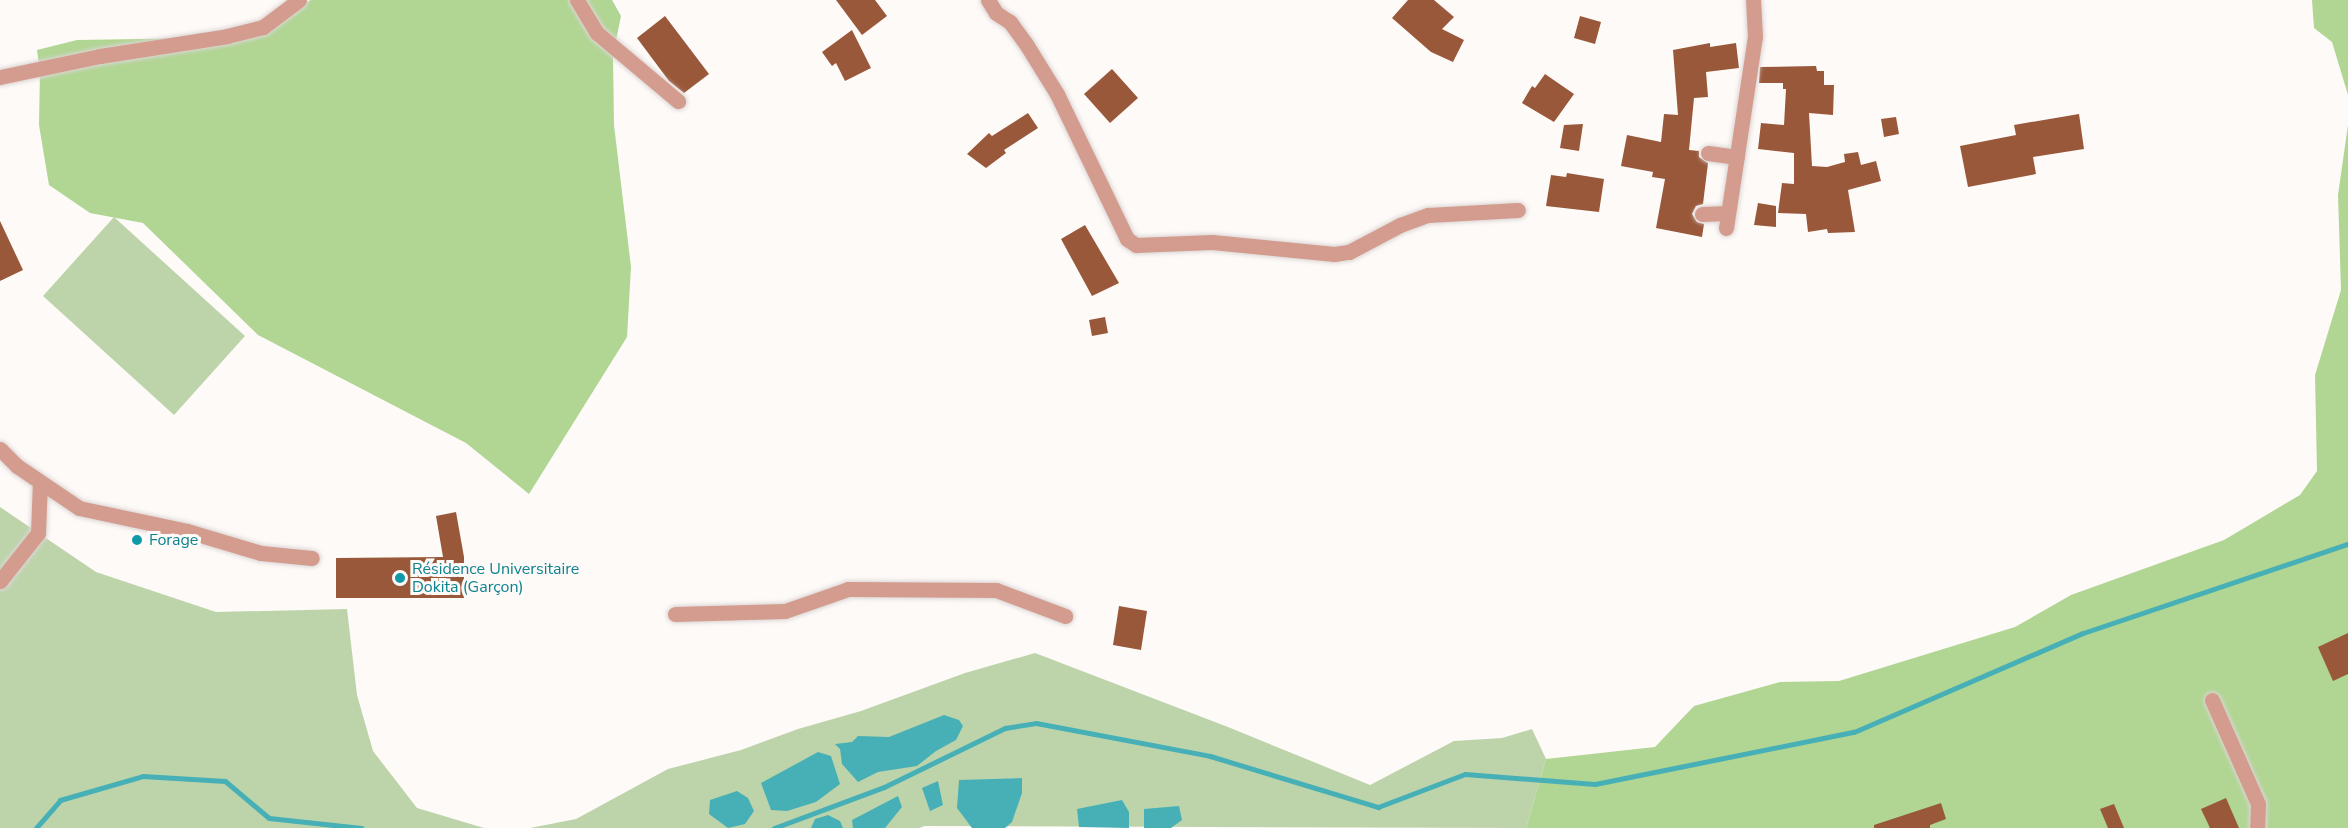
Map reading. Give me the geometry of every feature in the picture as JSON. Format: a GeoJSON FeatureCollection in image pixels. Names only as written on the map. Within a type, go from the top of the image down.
{"type":"FeatureCollection","features":[{"type":"Feature","properties":{"kind":"street"},"geometry":{"type":"LineString","coordinates":[[0,77],[100,56],[227,36],[262,27],[300,0]]}},
{"type":"Feature","properties":{"kind":"street"},"geometry":{"type":"LineString","coordinates":[[577,0],[597,33],[678,101]]}},
{"type":"Feature","properties":{"kind":"street"},"geometry":{"type":"LineString","coordinates":[[988,0],[996,14],[1010,22],[1052,85],[1126,238],[1136,245],[1212,242],[1334,254],[1349,252],[1400,225],[1428,215],[1518,210]]}},
{"type":"Feature","properties":{"kind":"street"},"geometry":{"type":"LineString","coordinates":[[1702,214],[1727,220],[1755,37],[1753,0]]}},
{"type":"Feature","properties":{"kind":"street"},"geometry":{"type":"LineString","coordinates":[[1708,153],[1737,157]]}},
{"type":"Feature","properties":{"kind":"street"},"geometry":{"type":"LineString","coordinates":[[0,449],[17,466],[79,508],[188,531],[261,554],[312,558]]}},
{"type":"Feature","properties":{"kind":"street"},"geometry":{"type":"LineString","coordinates":[[0,581],[38,532],[40,482]]}},
{"type":"Feature","properties":{"kind":"street"},"geometry":{"type":"LineString","coordinates":[[675,614],[785,611],[848,589],[996,590],[1065,616]]}},
{"type":"Feature","properties":{"kind":"street"},"geometry":{"type":"LineString","coordinates":[[2212,700],[2258,804],[2257,828]]}},
{"type":"Feature","properties":{"kind":"green space"},"geometry":{"type":"Polygon","coordinates":[[[311,0],[612,0],[621,16],[613,55],[614,125],[631,267],[627,337],[529,494],[466,443],[258,335],[143,223],[90,213],[49,185],[39,125],[40,71],[37,50],[77,40],[202,38],[260,27],[311,0]]]}},
{"type":"Feature","properties":{"kind":"green space"},"geometry":{"type":"Polygon","coordinates":[[[2312,0],[2348,0],[2348,95],[2332,42],[2314,28],[2312,0]]]}},
{"type":"Feature","properties":{"kind":"green space"},"geometry":{"type":"Polygon","coordinates":[[[2348,125],[2348,828],[1526,828],[1546,759],[1655,747],[1694,706],[1780,682],[1839,681],[2015,627],[2071,595],[2224,540],[2300,495],[2317,471],[2315,375],[2341,290],[2338,195],[2348,125]]]}},
{"type":"Feature","properties":{"kind":"green space"},"geometry":{"type":"Polygon","coordinates":[[[114,217],[245,336],[174,415],[43,296],[114,217]]]}},
{"type":"Feature","properties":{"kind":"green space"},"geometry":{"type":"Polygon","coordinates":[[[0,507],[96,572],[216,612],[347,609],[357,695],[373,751],[417,808],[484,828],[0,828],[0,507]]]}},
{"type":"Feature","properties":{"kind":"green space"},"geometry":{"type":"Polygon","coordinates":[[[1035,653],[1228,727],[1370,785],[1454,741],[1502,738],[1532,729],[1546,759],[1526,828],[925,826],[919,828],[530,828],[576,819],[668,769],[741,750],[798,729],[861,711],[965,673],[1035,653]]]}},
{"type":"Feature","properties":{"kind":"water"},"geometry":{"type":"Polygon","coordinates":[[[944,715],[959,720],[963,726],[956,740],[936,751],[917,766],[878,772],[858,782],[842,764],[840,749],[835,744],[852,742],[858,736],[889,737],[944,715]]]}},
{"type":"Feature","properties":{"kind":"water"},"geometry":{"type":"Polygon","coordinates":[[[818,752],[831,756],[840,784],[816,802],[787,811],[771,810],[761,783],[818,752]]]}},
{"type":"Feature","properties":{"kind":"water"},"geometry":{"type":"Polygon","coordinates":[[[1022,778],[1022,793],[1012,822],[1005,828],[972,828],[957,808],[959,780],[1022,778]]]}},
{"type":"Feature","properties":{"kind":"water"},"geometry":{"type":"Polygon","coordinates":[[[938,781],[943,805],[930,811],[922,788],[938,781]]]}},
{"type":"Feature","properties":{"kind":"water"},"geometry":{"type":"Polygon","coordinates":[[[737,791],[748,798],[754,811],[745,824],[728,828],[709,814],[710,800],[737,791]]]}},
{"type":"Feature","properties":{"kind":"water"},"geometry":{"type":"Polygon","coordinates":[[[898,796],[902,807],[885,828],[853,828],[852,820],[898,796]]]}},
{"type":"Feature","properties":{"kind":"water"},"geometry":{"type":"Polygon","coordinates":[[[1122,800],[1129,812],[1129,828],[1079,827],[1077,809],[1122,800]]]}},
{"type":"Feature","properties":{"kind":"water"},"geometry":{"type":"Polygon","coordinates":[[[1179,806],[1182,820],[1171,828],[1144,828],[1144,809],[1179,806]]]}},
{"type":"Feature","properties":{"kind":"water"},"geometry":{"type":"Polygon","coordinates":[[[828,815],[840,821],[843,828],[811,828],[815,819],[828,815]]]}},
{"type":"Feature","properties":{"kind":"building"},"geometry":{"type":"Polygon","coordinates":[[[836,0],[875,0],[887,16],[862,35],[836,0]]]}},
{"type":"Feature","properties":{"kind":"building"},"geometry":{"type":"Polygon","coordinates":[[[1408,0],[1434,0],[1454,17],[1442,29],[1464,40],[1453,62],[1431,52],[1392,18],[1408,0]]]}},
{"type":"Feature","properties":{"kind":"building"},"geometry":{"type":"Polygon","coordinates":[[[665,16],[709,74],[684,93],[669,81],[637,38],[665,16]]]}},
{"type":"Feature","properties":{"kind":"building"},"geometry":{"type":"Polygon","coordinates":[[[1580,16],[1601,22],[1595,44],[1574,38],[1580,16]]]}},
{"type":"Feature","properties":{"kind":"building"},"geometry":{"type":"Polygon","coordinates":[[[852,30],[871,68],[845,81],[836,63],[832,66],[822,52],[852,30]]]}},
{"type":"Feature","properties":{"kind":"building"},"geometry":{"type":"Polygon","coordinates":[[[1710,43],[1710,47],[1736,43],[1739,68],[1706,72],[1708,97],[1694,98],[1689,150],[1699,151],[1699,157],[1708,163],[1703,204],[1696,206],[1692,214],[1697,222],[1704,224],[1702,237],[1656,228],[1665,179],[1652,177],[1653,172],[1621,166],[1627,135],[1661,142],[1664,114],[1678,115],[1673,50],[1710,43]]]}},
{"type":"Feature","properties":{"kind":"building"},"geometry":{"type":"Polygon","coordinates":[[[1816,66],[1817,71],[1824,71],[1824,85],[1834,85],[1833,115],[1809,113],[1812,166],[1827,167],[1845,162],[1844,154],[1858,152],[1861,165],[1876,161],[1881,181],[1848,190],[1855,232],[1828,233],[1827,229],[1808,232],[1806,214],[1778,213],[1782,183],[1794,184],[1794,153],[1758,149],[1761,123],[1784,125],[1786,89],[1783,89],[1783,83],[1759,83],[1760,67],[1816,66]]]}},
{"type":"Feature","properties":{"kind":"building"},"geometry":{"type":"Polygon","coordinates":[[[1112,69],[1138,98],[1110,123],[1084,94],[1112,69]]]}},
{"type":"Feature","properties":{"kind":"building"},"geometry":{"type":"Polygon","coordinates":[[[1545,74],[1574,94],[1554,122],[1522,103],[1532,86],[1535,88],[1545,74]]]}},
{"type":"Feature","properties":{"kind":"building"},"geometry":{"type":"Polygon","coordinates":[[[1028,113],[1038,128],[1004,150],[1006,153],[986,168],[967,154],[989,133],[992,136],[1028,113]]]}},
{"type":"Feature","properties":{"kind":"building"},"geometry":{"type":"Polygon","coordinates":[[[2079,114],[2084,149],[2033,157],[2036,174],[1968,187],[1960,146],[2016,135],[2014,125],[2079,114]]]}},
{"type":"Feature","properties":{"kind":"building"},"geometry":{"type":"Polygon","coordinates":[[[1896,117],[1899,134],[1884,137],[1881,119],[1896,117]]]}},
{"type":"Feature","properties":{"kind":"building"},"geometry":{"type":"Polygon","coordinates":[[[1583,124],[1579,151],[1560,148],[1564,125],[1583,124]]]}},
{"type":"Feature","properties":{"kind":"building"},"geometry":{"type":"Polygon","coordinates":[[[1567,173],[1604,179],[1599,212],[1546,206],[1551,175],[1566,177],[1567,173]]]}},
{"type":"Feature","properties":{"kind":"building"},"geometry":{"type":"Polygon","coordinates":[[[1758,203],[1776,206],[1776,227],[1754,225],[1758,203]]]}},
{"type":"Feature","properties":{"kind":"building"},"geometry":{"type":"Polygon","coordinates":[[[0,221],[23,270],[0,281],[0,221]]]}},
{"type":"Feature","properties":{"kind":"building"},"geometry":{"type":"Polygon","coordinates":[[[1085,225],[1119,283],[1092,296],[1061,239],[1085,225]]]}},
{"type":"Feature","properties":{"kind":"building"},"geometry":{"type":"Polygon","coordinates":[[[1105,317],[1108,333],[1092,336],[1089,320],[1105,317]]]}},
{"type":"Feature","properties":{"kind":"building","name":"Résidence Universitaire Dokita (Garçon)"},"geometry":{"type":"Polygon","coordinates":[[[456,512],[464,557],[464,598],[336,598],[336,558],[443,557],[436,516],[456,512]]]}},
{"type":"Feature","properties":{"kind":"building"},"geometry":{"type":"Polygon","coordinates":[[[1119,606],[1147,611],[1141,650],[1113,645],[1119,606]]]}},
{"type":"Feature","properties":{"kind":"building"},"geometry":{"type":"Polygon","coordinates":[[[2348,633],[2348,674],[2333,681],[2318,647],[2348,633]]]}},
{"type":"Feature","properties":{"kind":"building"},"geometry":{"type":"Polygon","coordinates":[[[2226,798],[2239,828],[2210,828],[2201,809],[2226,798]]]}},
{"type":"Feature","properties":{"kind":"building"},"geometry":{"type":"Polygon","coordinates":[[[1941,803],[1946,819],[1930,825],[1930,828],[1874,828],[1874,825],[1941,803]]]}},
{"type":"Feature","properties":{"kind":"building"},"geometry":{"type":"Polygon","coordinates":[[[2114,804],[2124,828],[2108,828],[2100,809],[2114,804]]]}},
{"type":"Feature","properties":{"kind":"waterway"},"geometry":{"type":"LineString","coordinates":[[774,828],[884,787],[1005,728],[1036,723],[1210,756],[1378,807],[1465,774],[1595,784],[1854,732],[2083,633],[2348,544]]}},
{"type":"Feature","properties":{"kind":"waterway"},"geometry":{"type":"LineString","coordinates":[[36,828],[60,800],[143,776],[225,781],[269,818],[361,828]]}},
{"type":"Feature","properties":{"kind":"place","name":"Forage"},"geometry":{"type":"Point","coordinates":[137,540]}},
{"type":"Feature","properties":{"kind":"place","name":"Résidence Universitaire Dokita (Garçon)"},"geometry":{"type":"Point","coordinates":[400,578]}}]}
